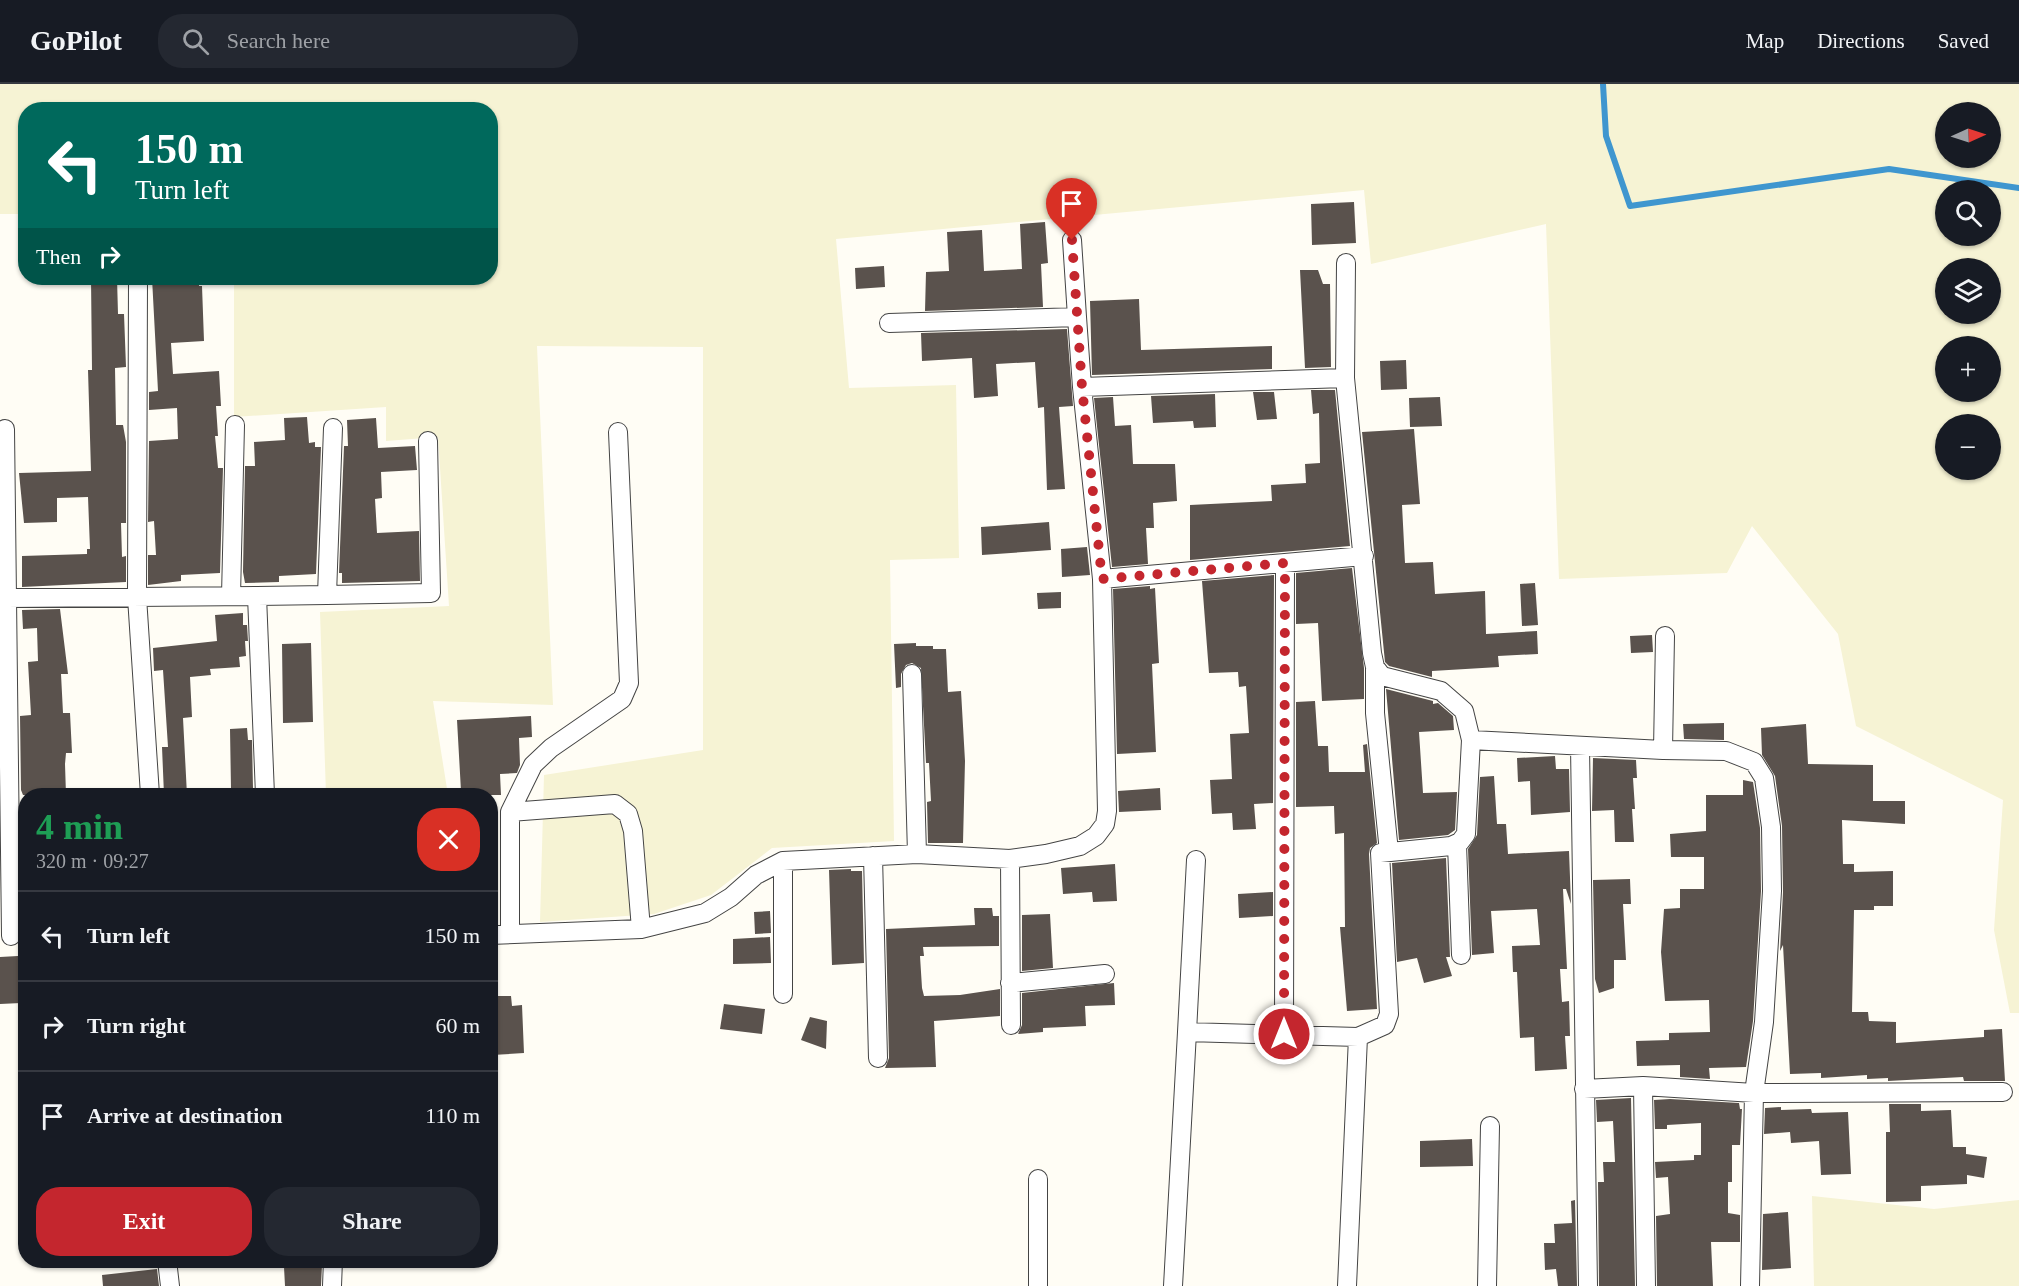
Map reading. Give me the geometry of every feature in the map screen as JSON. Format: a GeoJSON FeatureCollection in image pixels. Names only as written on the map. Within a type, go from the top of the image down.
{"type":"FeatureCollection","features":[{"type":"Feature","properties":{"kind":"street"},"geometry":{"type":"LineString","coordinates":[[498,935],[641,929],[705,913],[731,897],[756,875],[783,861],[917,854],[1010,859],[1080,846],[1096,836],[1105,824],[1107,811],[1102,579],[1082,387],[1072,240]]}},
{"type":"Feature","properties":{"kind":"street"},"geometry":{"type":"LineString","coordinates":[[1346,263],[1345,378],[1375,667],[1376,712],[1389,852]]}},
{"type":"Feature","properties":{"kind":"street"},"geometry":{"type":"LineString","coordinates":[[138,285],[137,597],[150,788]]}},
{"type":"Feature","properties":{"kind":"street"},"geometry":{"type":"LineString","coordinates":[[889,323],[1077,317]]}},
{"type":"Feature","properties":{"kind":"street"},"geometry":{"type":"LineString","coordinates":[[1082,387],[1345,378]]}},
{"type":"Feature","properties":{"kind":"street"},"geometry":{"type":"LineString","coordinates":[[231,596],[236,425]]}},
{"type":"Feature","properties":{"kind":"street"},"geometry":{"type":"LineString","coordinates":[[327,595],[333,428]]}},
{"type":"Feature","properties":{"kind":"street"},"geometry":{"type":"LineString","coordinates":[[5,429],[12,936]]}},
{"type":"Feature","properties":{"kind":"street"},"geometry":{"type":"LineString","coordinates":[[510,934],[510,812],[533,765],[551,748],[621,699],[628,683],[618,432]]}},
{"type":"Feature","properties":{"kind":"street"},"geometry":{"type":"LineString","coordinates":[[7,598],[431,594],[428,441]]}},
{"type":"Feature","properties":{"kind":"street"},"geometry":{"type":"LineString","coordinates":[[1102,579],[1364,556]]}},
{"type":"Feature","properties":{"kind":"street"},"geometry":{"type":"LineString","coordinates":[[1284,1034],[1285,563]]}},
{"type":"Feature","properties":{"kind":"street"},"geometry":{"type":"LineString","coordinates":[[257,596],[265,788]]}},
{"type":"Feature","properties":{"kind":"street"},"geometry":{"type":"LineString","coordinates":[[1663,750],[1665,636]]}},
{"type":"Feature","properties":{"kind":"street"},"geometry":{"type":"LineString","coordinates":[[1187,1032],[1358,1037],[1385,1025],[1389,1014],[1380,853],[1457,844],[1466,834],[1471,740],[1464,711],[1441,691],[1382,676],[1375,667]]}},
{"type":"Feature","properties":{"kind":"street"},"geometry":{"type":"LineString","coordinates":[[912,674],[917,854]]}},
{"type":"Feature","properties":{"kind":"street"},"geometry":{"type":"LineString","coordinates":[[1471,740],[1726,751],[1755,762],[1764,778],[1771,826],[1772,891],[1764,1022],[1754,1093],[1750,1286]]}},
{"type":"Feature","properties":{"kind":"street"},"geometry":{"type":"LineString","coordinates":[[1580,746],[1588,1286]]}},
{"type":"Feature","properties":{"kind":"street"},"geometry":{"type":"LineString","coordinates":[[510,812],[615,804],[628,814],[633,831],[641,929]]}},
{"type":"Feature","properties":{"kind":"street"},"geometry":{"type":"LineString","coordinates":[[1457,844],[1461,955]]}},
{"type":"Feature","properties":{"kind":"street"},"geometry":{"type":"LineString","coordinates":[[873,856],[878,1058]]}},
{"type":"Feature","properties":{"kind":"street"},"geometry":{"type":"LineString","coordinates":[[1010,859],[1011,1025]]}},
{"type":"Feature","properties":{"kind":"street"},"geometry":{"type":"LineString","coordinates":[[1173,1286],[1196,860]]}},
{"type":"Feature","properties":{"kind":"street"},"geometry":{"type":"LineString","coordinates":[[783,861],[783,994]]}},
{"type":"Feature","properties":{"kind":"street"},"geometry":{"type":"LineString","coordinates":[[1010,983],[1105,974]]}},
{"type":"Feature","properties":{"kind":"street"},"geometry":{"type":"LineString","coordinates":[[1347,1286],[1358,1037]]}},
{"type":"Feature","properties":{"kind":"street"},"geometry":{"type":"LineString","coordinates":[[1584,1089],[1643,1086],[1754,1093],[2003,1092]]}},
{"type":"Feature","properties":{"kind":"street"},"geometry":{"type":"LineString","coordinates":[[1643,1086],[1646,1286]]}},
{"type":"Feature","properties":{"kind":"street"},"geometry":{"type":"LineString","coordinates":[[1487,1286],[1490,1126]]}},
{"type":"Feature","properties":{"kind":"street"},"geometry":{"type":"LineString","coordinates":[[1038,1179],[1038,1286]]}},
{"type":"Feature","properties":{"kind":"street"},"geometry":{"type":"LineString","coordinates":[[168,1268],[170,1286]]}},
{"type":"Feature","properties":{"kind":"street"},"geometry":{"type":"LineString","coordinates":[[332,1286],[333,1268]]}},
{"type":"Feature","properties":{"kind":"shaded area"},"geometry":{"type":"Polygon","coordinates":[[[0,84],[2019,84],[2019,1013],[2010,1013],[1994,930],[2003,800],[1856,726],[1838,634],[1752,526],[1727,573],[1559,579],[1546,224],[1371,264],[1364,190],[836,239],[849,388],[956,385],[959,558],[890,560],[894,841],[772,848],[711,895],[654,914],[540,922],[544,775],[703,750],[703,347],[537,346],[553,705],[433,701],[447,788],[326,788],[320,612],[449,606],[438,437],[386,441],[386,407],[234,417],[234,285],[498,285],[498,102],[18,102],[18,214],[0,214],[0,84]]]}},
{"type":"Feature","properties":{"kind":"shaded area"},"geometry":{"type":"Polygon","coordinates":[[[1812,1196],[1934,1209],[2019,1200],[2019,1286],[1814,1286],[1812,1196]]]}},
{"type":"Feature","properties":{"kind":"building"},"geometry":{"type":"Polygon","coordinates":[[[1354,202],[1356,243],[1312,245],[1311,204],[1354,202]]]}},
{"type":"Feature","properties":{"kind":"building"},"geometry":{"type":"Polygon","coordinates":[[[1045,222],[1048,263],[1041,264],[1043,307],[925,311],[926,272],[949,271],[947,232],[982,230],[984,271],[1022,269],[1020,224],[1045,222]]]}},
{"type":"Feature","properties":{"kind":"building"},"geometry":{"type":"Polygon","coordinates":[[[884,266],[885,287],[856,289],[855,268],[884,266]]]}},
{"type":"Feature","properties":{"kind":"building"},"geometry":{"type":"Polygon","coordinates":[[[1300,270],[1318,270],[1323,284],[1330,284],[1331,367],[1305,368],[1300,270]]]}},
{"type":"Feature","properties":{"kind":"building"},"geometry":{"type":"Polygon","coordinates":[[[91,285],[117,285],[118,314],[124,314],[126,367],[115,368],[116,425],[123,425],[126,442],[126,523],[121,523],[122,557],[126,556],[126,582],[22,587],[22,556],[87,554],[87,549],[90,549],[88,497],[57,498],[57,522],[24,523],[19,473],[91,471],[88,370],[92,370],[91,285]]]}},
{"type":"Feature","properties":{"kind":"building"},"geometry":{"type":"Polygon","coordinates":[[[152,285],[202,286],[204,341],[171,343],[173,374],[219,371],[221,406],[216,406],[218,436],[215,436],[218,468],[223,468],[220,573],[181,575],[181,581],[148,585],[148,555],[156,555],[154,521],[148,522],[149,441],[178,439],[177,408],[149,410],[149,392],[158,391],[152,285]]]}},
{"type":"Feature","properties":{"kind":"building"},"geometry":{"type":"Polygon","coordinates":[[[1139,299],[1141,350],[1272,346],[1272,369],[1092,375],[1090,301],[1139,299]]]}},
{"type":"Feature","properties":{"kind":"building"},"geometry":{"type":"Polygon","coordinates":[[[1067,329],[1073,406],[1059,407],[1065,489],[1047,490],[1044,407],[1038,408],[1035,362],[996,364],[998,396],[974,398],[972,358],[922,361],[921,333],[1067,329]]]}},
{"type":"Feature","properties":{"kind":"building"},"geometry":{"type":"Polygon","coordinates":[[[1406,360],[1407,389],[1381,390],[1380,361],[1406,360]]]}},
{"type":"Feature","properties":{"kind":"building"},"geometry":{"type":"Polygon","coordinates":[[[1311,390],[1335,390],[1350,546],[1190,560],[1190,505],[1272,501],[1271,485],[1306,483],[1305,464],[1320,463],[1319,413],[1313,414],[1311,390]]]}},
{"type":"Feature","properties":{"kind":"building"},"geometry":{"type":"Polygon","coordinates":[[[1253,392],[1274,392],[1277,419],[1257,420],[1253,392]]]}},
{"type":"Feature","properties":{"kind":"building"},"geometry":{"type":"Polygon","coordinates":[[[1215,394],[1216,427],[1194,428],[1193,421],[1153,423],[1151,396],[1215,394]]]}},
{"type":"Feature","properties":{"kind":"building"},"geometry":{"type":"Polygon","coordinates":[[[1113,397],[1115,426],[1131,425],[1133,464],[1175,464],[1177,501],[1153,503],[1154,528],[1146,528],[1148,564],[1112,567],[1094,398],[1113,397]]]}},
{"type":"Feature","properties":{"kind":"building"},"geometry":{"type":"Polygon","coordinates":[[[1440,397],[1442,426],[1410,427],[1409,398],[1440,397]]]}},
{"type":"Feature","properties":{"kind":"building"},"geometry":{"type":"Polygon","coordinates":[[[307,417],[309,443],[315,442],[315,447],[321,447],[316,574],[279,576],[279,582],[245,583],[243,572],[245,466],[255,466],[254,442],[285,440],[284,418],[307,417]]]}},
{"type":"Feature","properties":{"kind":"building"},"geometry":{"type":"Polygon","coordinates":[[[376,418],[378,448],[415,446],[417,470],[381,472],[382,498],[375,499],[377,533],[419,531],[420,581],[342,583],[342,573],[339,573],[344,446],[348,446],[347,420],[376,418]]]}},
{"type":"Feature","properties":{"kind":"building"},"geometry":{"type":"Polygon","coordinates":[[[1414,429],[1420,504],[1402,505],[1405,563],[1433,562],[1435,594],[1485,591],[1486,634],[1537,631],[1538,654],[1498,656],[1499,667],[1432,671],[1432,677],[1389,666],[1385,662],[1362,432],[1414,429]]]}},
{"type":"Feature","properties":{"kind":"building"},"geometry":{"type":"Polygon","coordinates":[[[1049,522],[1051,550],[982,555],[981,527],[1049,522]]]}},
{"type":"Feature","properties":{"kind":"building"},"geometry":{"type":"Polygon","coordinates":[[[1087,547],[1090,575],[1062,577],[1061,549],[1087,547]]]}},
{"type":"Feature","properties":{"kind":"building"},"geometry":{"type":"Polygon","coordinates":[[[1352,568],[1364,668],[1364,699],[1322,701],[1318,623],[1296,624],[1296,573],[1352,568]]]}},
{"type":"Feature","properties":{"kind":"building"},"geometry":{"type":"Polygon","coordinates":[[[1274,575],[1273,803],[1254,804],[1256,829],[1233,830],[1232,813],[1212,814],[1210,780],[1232,779],[1230,734],[1249,733],[1246,686],[1239,687],[1238,672],[1209,673],[1202,581],[1274,575]]]}},
{"type":"Feature","properties":{"kind":"building"},"geometry":{"type":"Polygon","coordinates":[[[1535,583],[1538,625],[1522,626],[1520,584],[1535,583]]]}},
{"type":"Feature","properties":{"kind":"building"},"geometry":{"type":"Polygon","coordinates":[[[1150,586],[1150,589],[1155,588],[1159,663],[1152,664],[1156,752],[1117,754],[1113,589],[1150,586]]]}},
{"type":"Feature","properties":{"kind":"building"},"geometry":{"type":"Polygon","coordinates":[[[1061,592],[1061,608],[1038,609],[1037,593],[1061,592]]]}},
{"type":"Feature","properties":{"kind":"building"},"geometry":{"type":"Polygon","coordinates":[[[60,609],[68,674],[61,674],[63,713],[70,713],[72,753],[66,753],[66,788],[21,788],[20,716],[31,715],[28,662],[38,661],[37,628],[23,629],[22,610],[60,609]]]}},
{"type":"Feature","properties":{"kind":"building"},"geometry":{"type":"Polygon","coordinates":[[[243,613],[243,625],[247,625],[246,656],[239,657],[240,667],[210,669],[211,675],[190,677],[192,717],[183,718],[187,788],[164,788],[162,747],[168,747],[163,670],[154,671],[153,648],[217,641],[215,615],[243,613]]]}},
{"type":"Feature","properties":{"kind":"building"},"geometry":{"type":"Polygon","coordinates":[[[1652,635],[1653,652],[1631,653],[1630,636],[1652,635]]]}},
{"type":"Feature","properties":{"kind":"building"},"geometry":{"type":"Polygon","coordinates":[[[311,643],[313,722],[283,723],[282,644],[311,643]]]}},
{"type":"Feature","properties":{"kind":"building"},"geometry":{"type":"Polygon","coordinates":[[[916,643],[916,646],[946,649],[948,692],[961,691],[965,761],[963,843],[928,843],[927,802],[931,801],[929,763],[926,763],[921,668],[912,663],[906,665],[901,674],[901,687],[896,688],[894,644],[916,643]]]}},
{"type":"Feature","properties":{"kind":"building"},"geometry":{"type":"Polygon","coordinates":[[[1386,689],[1433,701],[1433,704],[1438,703],[1453,716],[1454,730],[1419,732],[1423,793],[1457,792],[1455,830],[1448,835],[1399,840],[1386,689]]]}},
{"type":"Feature","properties":{"kind":"building"},"geometry":{"type":"Polygon","coordinates":[[[1315,701],[1318,746],[1328,746],[1329,772],[1365,772],[1363,745],[1367,744],[1377,843],[1370,848],[1369,854],[1377,1009],[1347,1011],[1340,927],[1345,927],[1344,833],[1335,834],[1334,806],[1296,807],[1296,702],[1315,701]]]}},
{"type":"Feature","properties":{"kind":"building"},"geometry":{"type":"Polygon","coordinates":[[[531,716],[532,737],[519,738],[520,765],[517,773],[500,774],[501,795],[498,795],[498,788],[461,788],[457,720],[531,716]]]}},
{"type":"Feature","properties":{"kind":"building"},"geometry":{"type":"Polygon","coordinates":[[[1724,723],[1724,740],[1684,739],[1683,724],[1724,723]]]}},
{"type":"Feature","properties":{"kind":"building"},"geometry":{"type":"Polygon","coordinates":[[[1806,724],[1808,764],[1873,765],[1873,801],[1905,801],[1905,824],[1842,820],[1843,864],[1854,864],[1854,872],[1893,871],[1893,906],[1874,906],[1874,910],[1854,910],[1852,1012],[1868,1012],[1869,1021],[1896,1022],[1896,1043],[1984,1037],[1984,1030],[2002,1029],[2005,1081],[1964,1081],[1963,1077],[1888,1081],[1888,1078],[1867,1079],[1867,1075],[1821,1078],[1821,1073],[1790,1074],[1783,945],[1780,951],[1783,892],[1782,826],[1775,776],[1762,755],[1761,728],[1806,724]]]}},
{"type":"Feature","properties":{"kind":"building"},"geometry":{"type":"Polygon","coordinates":[[[247,728],[248,740],[252,740],[253,788],[231,788],[230,729],[247,728]]]}},
{"type":"Feature","properties":{"kind":"building"},"geometry":{"type":"Polygon","coordinates":[[[1555,756],[1556,769],[1569,769],[1570,812],[1531,815],[1530,781],[1518,782],[1517,758],[1555,756]]]}},
{"type":"Feature","properties":{"kind":"building"},"geometry":{"type":"Polygon","coordinates":[[[1593,758],[1636,760],[1637,778],[1633,778],[1635,809],[1632,809],[1634,842],[1615,842],[1614,810],[1592,811],[1593,758]]]}},
{"type":"Feature","properties":{"kind":"building"},"geometry":{"type":"Polygon","coordinates":[[[1494,776],[1497,824],[1506,824],[1508,854],[1569,851],[1571,904],[1566,889],[1563,889],[1567,969],[1560,969],[1562,1002],[1569,1001],[1570,1036],[1565,1036],[1567,1069],[1535,1071],[1534,1037],[1520,1038],[1517,972],[1513,972],[1512,946],[1540,945],[1537,909],[1491,911],[1494,953],[1472,955],[1468,849],[1477,835],[1480,777],[1494,776]]]}},
{"type":"Feature","properties":{"kind":"building"},"geometry":{"type":"Polygon","coordinates":[[[1743,780],[1753,782],[1760,828],[1761,891],[1753,1021],[1746,1067],[1709,1068],[1710,1079],[1680,1077],[1680,1065],[1637,1066],[1636,1041],[1669,1040],[1669,1033],[1710,1032],[1709,1000],[1665,1001],[1661,952],[1664,909],[1680,908],[1680,889],[1704,889],[1704,857],[1671,857],[1670,834],[1706,831],[1706,795],[1743,795],[1743,780]]]}},
{"type":"Feature","properties":{"kind":"building"},"geometry":{"type":"Polygon","coordinates":[[[1160,788],[1161,810],[1119,812],[1118,791],[1160,788]]]}},
{"type":"Feature","properties":{"kind":"building"},"geometry":{"type":"Polygon","coordinates":[[[1446,858],[1450,957],[1446,957],[1452,976],[1424,983],[1417,958],[1397,962],[1392,863],[1446,858]]]}},
{"type":"Feature","properties":{"kind":"building"},"geometry":{"type":"Polygon","coordinates":[[[1115,864],[1117,901],[1093,902],[1092,892],[1063,894],[1061,868],[1115,864]]]}},
{"type":"Feature","properties":{"kind":"building"},"geometry":{"type":"Polygon","coordinates":[[[851,869],[851,871],[862,871],[864,963],[832,965],[829,870],[851,869]]]}},
{"type":"Feature","properties":{"kind":"building"},"geometry":{"type":"Polygon","coordinates":[[[1630,879],[1631,904],[1623,904],[1626,960],[1614,960],[1614,988],[1599,993],[1595,979],[1593,880],[1630,879]]]}},
{"type":"Feature","properties":{"kind":"building"},"geometry":{"type":"Polygon","coordinates":[[[1273,892],[1273,916],[1239,918],[1238,894],[1273,892]]]}},
{"type":"Feature","properties":{"kind":"building"},"geometry":{"type":"Polygon","coordinates":[[[974,908],[992,908],[993,916],[999,916],[999,946],[923,947],[924,956],[920,956],[922,988],[924,996],[960,995],[1000,989],[1000,1016],[934,1021],[936,1067],[885,1068],[889,1058],[886,929],[975,925],[974,908]]]}},
{"type":"Feature","properties":{"kind":"building"},"geometry":{"type":"Polygon","coordinates":[[[770,911],[771,933],[755,934],[754,912],[770,911]]]}},
{"type":"Feature","properties":{"kind":"building"},"geometry":{"type":"Polygon","coordinates":[[[1050,914],[1053,968],[1022,971],[1022,915],[1050,914]]]}},
{"type":"Feature","properties":{"kind":"building"},"geometry":{"type":"Polygon","coordinates":[[[770,937],[771,963],[733,964],[733,939],[770,937]]]}},
{"type":"Feature","properties":{"kind":"building"},"geometry":{"type":"Polygon","coordinates":[[[18,956],[18,1003],[0,1004],[0,957],[18,956]]]}},
{"type":"Feature","properties":{"kind":"building"},"geometry":{"type":"Polygon","coordinates":[[[1114,983],[1115,1005],[1085,1006],[1086,1026],[1043,1028],[1043,1032],[1018,1034],[1022,1025],[1022,993],[1114,983]]]}},
{"type":"Feature","properties":{"kind":"building"},"geometry":{"type":"Polygon","coordinates":[[[498,996],[511,996],[512,1006],[522,1005],[524,1053],[498,1055],[498,996]]]}},
{"type":"Feature","properties":{"kind":"building"},"geometry":{"type":"Polygon","coordinates":[[[724,1004],[765,1009],[762,1034],[720,1029],[724,1004]]]}},
{"type":"Feature","properties":{"kind":"building"},"geometry":{"type":"Polygon","coordinates":[[[810,1017],[827,1021],[826,1049],[801,1040],[810,1017]]]}},
{"type":"Feature","properties":{"kind":"building"},"geometry":{"type":"Polygon","coordinates":[[[1631,1098],[1635,1286],[1599,1286],[1598,1182],[1604,1182],[1603,1162],[1615,1162],[1613,1121],[1597,1122],[1596,1100],[1631,1098]]]}},
{"type":"Feature","properties":{"kind":"building"},"geometry":{"type":"Polygon","coordinates":[[[1654,1100],[1739,1103],[1742,1109],[1740,1145],[1732,1145],[1732,1182],[1728,1182],[1728,1213],[1740,1215],[1740,1242],[1711,1242],[1713,1286],[1657,1286],[1656,1216],[1670,1214],[1668,1177],[1656,1178],[1655,1162],[1694,1160],[1694,1155],[1701,1155],[1701,1123],[1667,1125],[1667,1129],[1655,1129],[1654,1100]]]}},
{"type":"Feature","properties":{"kind":"building"},"geometry":{"type":"Polygon","coordinates":[[[1889,1104],[1921,1104],[1921,1111],[1951,1110],[1953,1147],[1966,1147],[1966,1154],[1987,1157],[1984,1178],[1967,1175],[1967,1184],[1921,1186],[1921,1201],[1886,1202],[1886,1132],[1890,1132],[1889,1104]]]}},
{"type":"Feature","properties":{"kind":"building"},"geometry":{"type":"Polygon","coordinates":[[[1781,1107],[1781,1110],[1811,1109],[1812,1113],[1848,1112],[1851,1174],[1821,1175],[1819,1141],[1791,1143],[1790,1132],[1764,1134],[1765,1108],[1781,1107]]]}},
{"type":"Feature","properties":{"kind":"building"},"geometry":{"type":"Polygon","coordinates":[[[1472,1139],[1473,1166],[1420,1167],[1420,1141],[1472,1139]]]}},
{"type":"Feature","properties":{"kind":"building"},"geometry":{"type":"Polygon","coordinates":[[[1575,1200],[1577,1286],[1558,1286],[1556,1269],[1545,1270],[1544,1243],[1555,1243],[1554,1224],[1572,1223],[1571,1201],[1575,1200]]]}},
{"type":"Feature","properties":{"kind":"building"},"geometry":{"type":"Polygon","coordinates":[[[1788,1212],[1791,1268],[1762,1270],[1763,1214],[1788,1212]]]}},
{"type":"Feature","properties":{"kind":"building"},"geometry":{"type":"Polygon","coordinates":[[[284,1268],[322,1268],[321,1286],[285,1286],[284,1268]]]}},
{"type":"Feature","properties":{"kind":"building"},"geometry":{"type":"Polygon","coordinates":[[[157,1269],[159,1286],[103,1286],[102,1275],[157,1269]]]}},
{"type":"Feature","properties":{"kind":"waterway"},"geometry":{"type":"LineString","coordinates":[[1603,84],[1606,136],[1630,206],[1889,169],[2019,188]]}},
{"type":"Feature","properties":{"kind":"route"},"geometry":{"type":"LineString","coordinates":[[1072,240],[1082,387],[1102,579],[1285,563],[1284,1034]]}}]}
